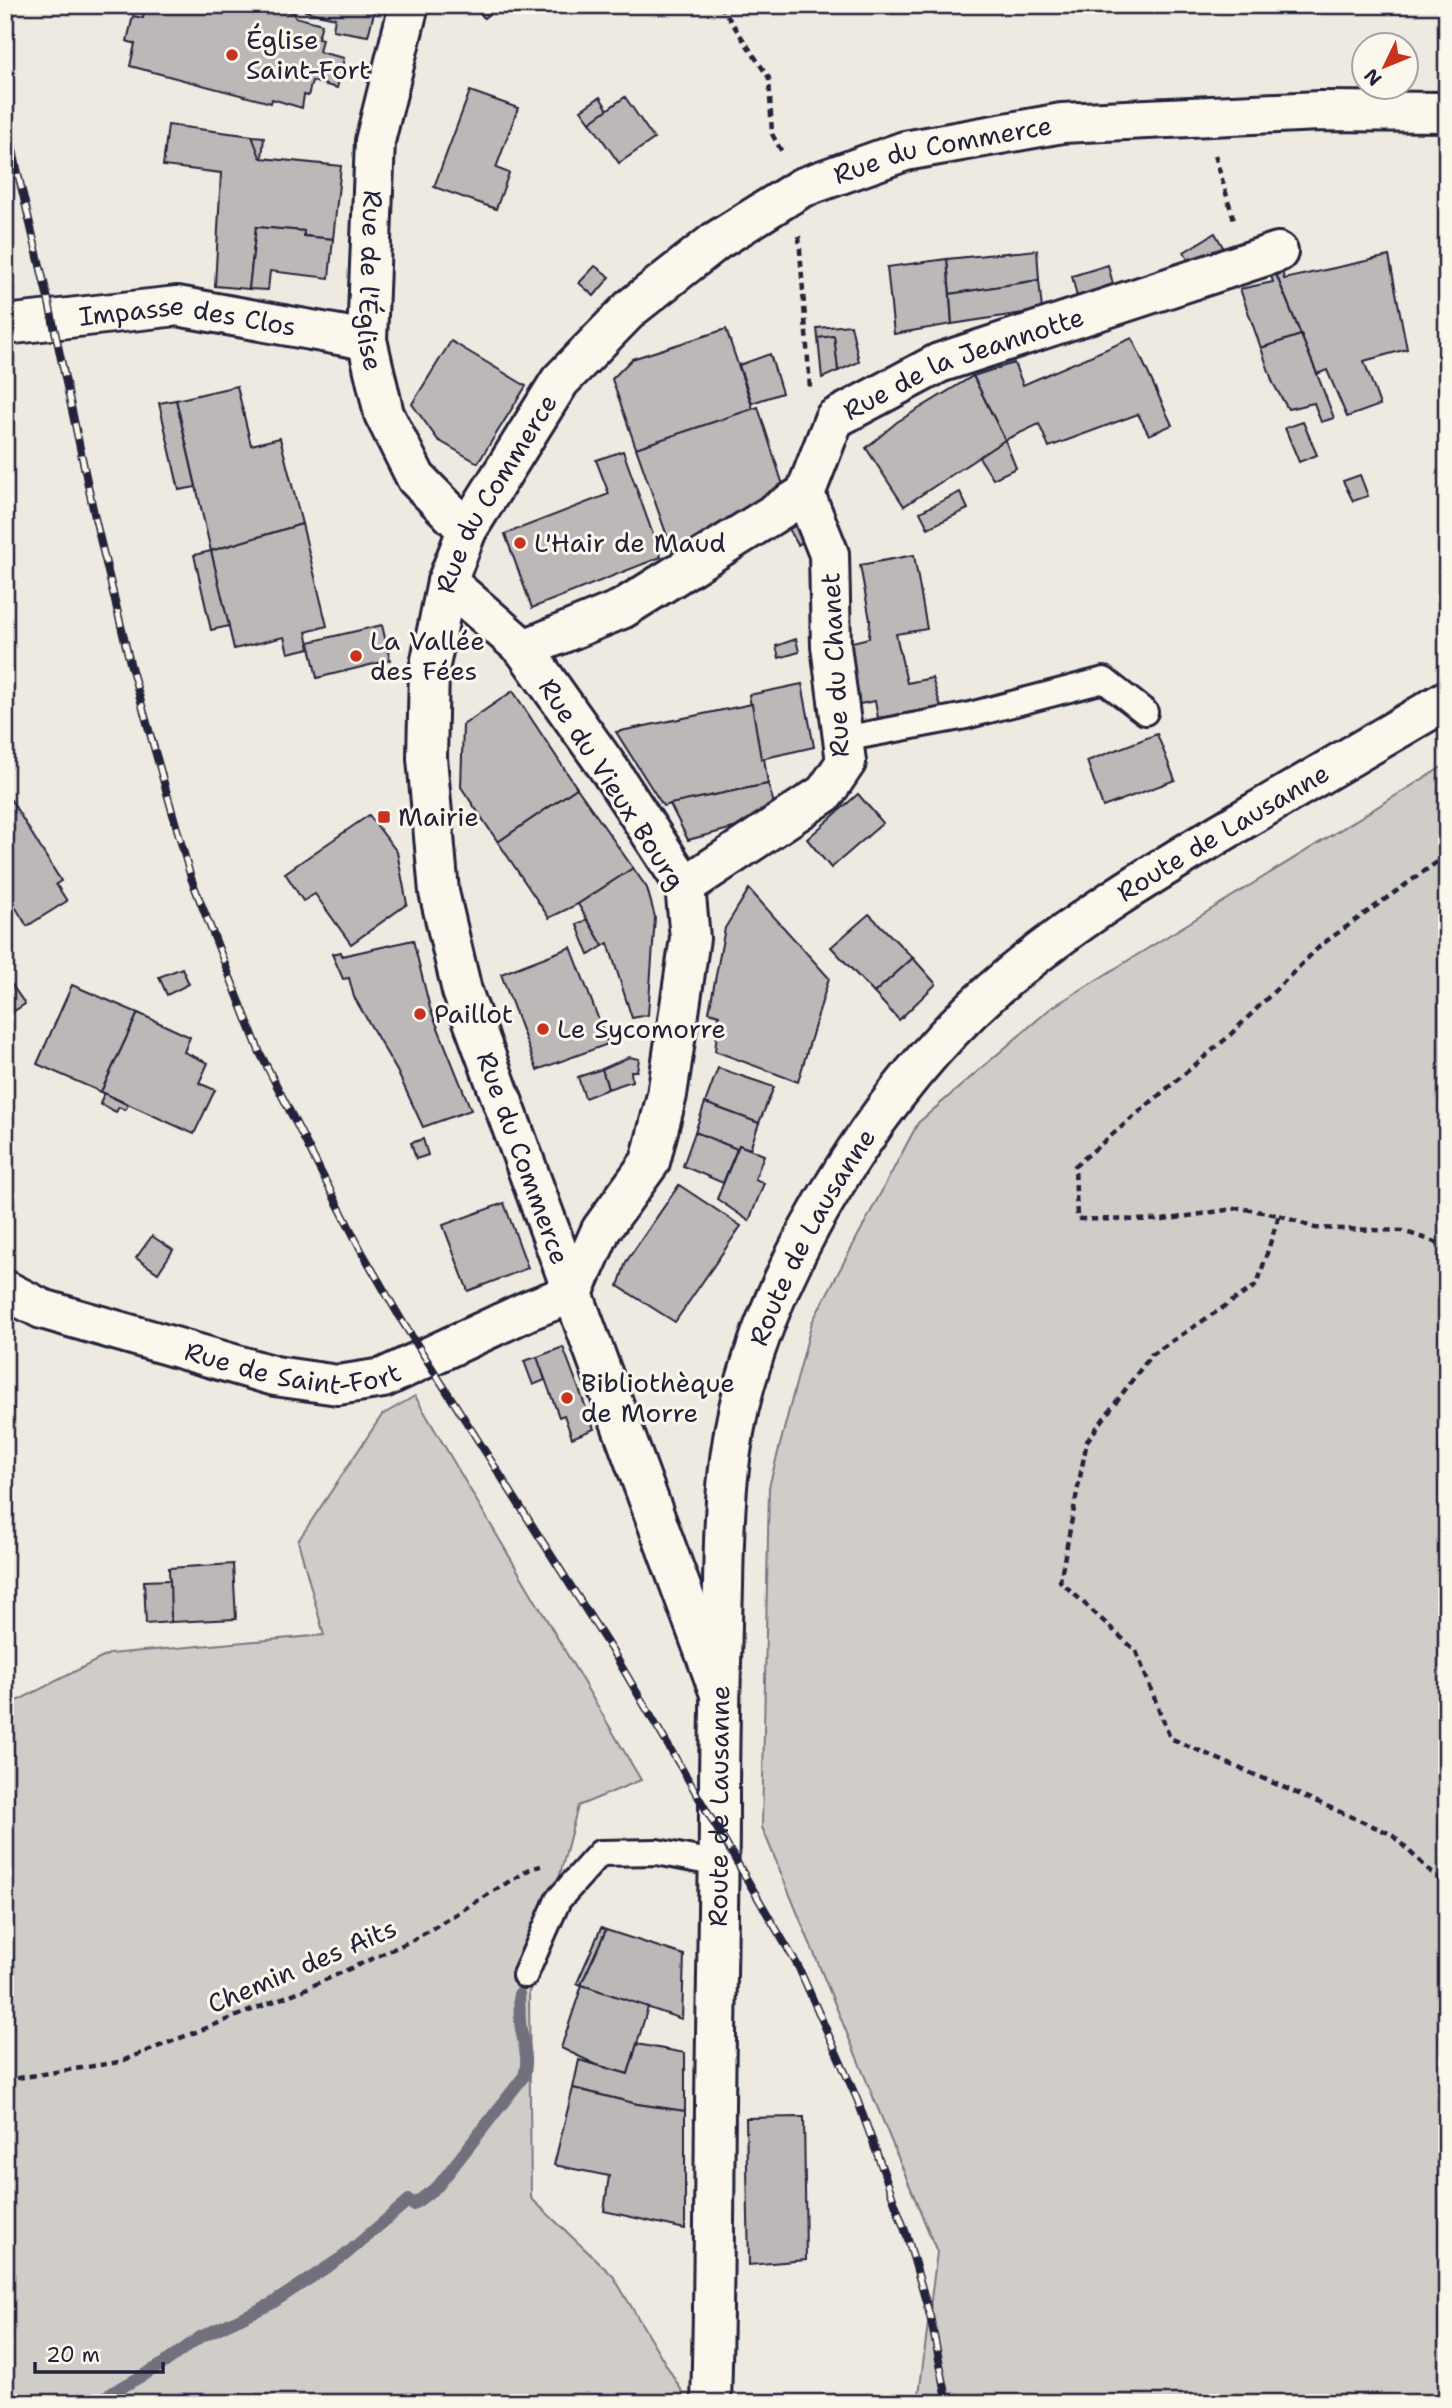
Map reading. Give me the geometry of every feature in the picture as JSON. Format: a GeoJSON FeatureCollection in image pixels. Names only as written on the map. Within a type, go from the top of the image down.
{"type":"FeatureCollection","features":[{"type":"Feature","properties":{"kind":"street","name":"Rue de l'Église"},"geometry":{"type":"LineString","coordinates":[[409,5],[375,141],[367,340],[384,414],[416,478],[467,530]]}},
{"type":"Feature","properties":{"kind":"street","name":"Rue du Commerce"},"geometry":{"type":"LineString","coordinates":[[720,1694],[462,991],[439,892],[427,758],[429,670],[447,582],[467,530],[561,381],[631,308],[716,241],[801,188],[905,151],[1049,125],[1319,111],[1447,112]]}},
{"type":"Feature","properties":{"kind":"street","name":"Rue de la Jeannotte"},"geometry":{"type":"LineString","coordinates":[[805,494],[834,419],[939,363],[1262,257]]}},
{"type":"Feature","properties":{"kind":"street","name":"Impasse des Clos"},"geometry":{"type":"LineString","coordinates":[[5,325],[177,306],[367,340]]}},
{"type":"Feature","properties":{"kind":"street"},"geometry":{"type":"LineString","coordinates":[[524,649],[622,609],[805,494]]}},
{"type":"Feature","properties":{"kind":"street","name":"Rue du Chanet"},"geometry":{"type":"LineString","coordinates":[[685,886],[825,793],[846,762],[831,646],[829,554],[805,494]]}},
{"type":"Feature","properties":{"kind":"street","name":"Rue du Vieux Bourg"},"geometry":{"type":"LineString","coordinates":[[447,582],[524,649],[611,772],[685,886],[690,938],[667,1095],[650,1162],[601,1230],[573,1293]]}},
{"type":"Feature","properties":{"kind":"street","name":"Route de Lausanne"},"geometry":{"type":"LineString","coordinates":[[711,2403],[725,1505],[732,1439],[745,1384],[787,1269],[836,1183],[893,1097],[941,1041],[991,992],[1070,928],[1156,871],[1447,700]]}},
{"type":"Feature","properties":{"kind":"street","name":"Rue de Saint-Fort"},"geometry":{"type":"LineString","coordinates":[[5,1290],[42,1309],[275,1376],[338,1385],[383,1378],[529,1310],[573,1293]]}},
{"type":"Feature","properties":{"kind":"lane"},"geometry":{"type":"LineString","coordinates":[[843,738],[966,716],[1104,680],[1145,712]]}},
{"type":"Feature","properties":{"kind":"lane"},"geometry":{"type":"LineString","coordinates":[[525,1975],[558,1899],[600,1853],[657,1852],[719,1864]]}},
{"type":"Feature","properties":{"kind":"path"},"geometry":{"type":"LineString","coordinates":[[720,5],[769,78],[772,134],[801,188],[799,226],[810,388],[834,419]]}},
{"type":"Feature","properties":{"kind":"path"},"geometry":{"type":"LineString","coordinates":[[1204,116],[1262,257]]}},
{"type":"Feature","properties":{"kind":"path"},"geometry":{"type":"LineString","coordinates":[[1447,855],[1321,945],[1227,1038],[1076,1166],[1077,1219],[1163,1220],[1239,1208],[1279,1215],[1315,1228],[1403,1231],[1447,1246]]}},
{"type":"Feature","properties":{"kind":"path"},"geometry":{"type":"LineString","coordinates":[[1279,1215],[1257,1284],[1151,1355],[1087,1441],[1060,1581],[1136,1651],[1170,1738],[1391,1834],[1447,1886]]}},
{"type":"Feature","properties":{"kind":"path","name":"Chemin des Aits"},"geometry":{"type":"LineString","coordinates":[[5,2080],[131,2058],[303,1990],[413,1940],[530,1869],[600,1853]]}},
{"type":"Feature","properties":{"kind":"shaded area"},"geometry":{"type":"Polygon","coordinates":[[[1447,764],[1447,2403],[918,2403],[937,2252],[762,1827],[769,1487],[812,1322],[918,1123],[1051,1008],[1447,764]]]}},
{"type":"Feature","properties":{"kind":"shaded area"},"geometry":{"type":"Polygon","coordinates":[[[415,1396],[641,1780],[578,1806],[529,1993],[531,2198],[613,2276],[683,2393],[681,2403],[5,2403],[5,1707],[109,1654],[324,1635],[298,1541],[382,1415],[415,1396]]]}},
{"type":"Feature","properties":{"kind":"building","name":"Église Saint-Fort"},"geometry":{"type":"Polygon","coordinates":[[[145,5],[264,5],[322,24],[318,38],[322,39],[319,52],[344,58],[337,88],[312,81],[308,96],[304,95],[302,108],[272,99],[271,103],[130,66],[135,44],[127,41],[133,16],[143,18],[145,5]]]}},
{"type":"Feature","properties":{"kind":"building"},"geometry":{"type":"Polygon","coordinates":[[[306,5],[376,5],[368,36],[333,30],[335,18],[305,11],[306,5]]]}},
{"type":"Feature","properties":{"kind":"building"},"geometry":{"type":"Polygon","coordinates":[[[474,5],[500,5],[484,18],[474,5]]]}},
{"type":"Feature","properties":{"kind":"building"},"geometry":{"type":"Polygon","coordinates":[[[815,5],[854,5],[855,10],[816,13],[815,5]]]}},
{"type":"Feature","properties":{"kind":"building"},"geometry":{"type":"Polygon","coordinates":[[[470,91],[518,108],[496,168],[509,173],[496,209],[434,187],[470,91]]]}},
{"type":"Feature","properties":{"kind":"building"},"geometry":{"type":"Polygon","coordinates":[[[600,97],[608,110],[590,122],[581,110],[600,97]]]}},
{"type":"Feature","properties":{"kind":"building"},"geometry":{"type":"Polygon","coordinates":[[[625,97],[654,139],[619,163],[590,122],[625,97]]]}},
{"type":"Feature","properties":{"kind":"building"},"geometry":{"type":"Polygon","coordinates":[[[168,125],[252,136],[262,158],[341,166],[333,239],[304,236],[304,231],[256,227],[249,289],[215,286],[221,173],[163,166],[168,125]]]}},
{"type":"Feature","properties":{"kind":"building"},"geometry":{"type":"Polygon","coordinates":[[[252,136],[264,137],[262,158],[260,157],[252,136]]]}},
{"type":"Feature","properties":{"kind":"building"},"geometry":{"type":"Polygon","coordinates":[[[256,227],[304,231],[304,236],[333,239],[329,278],[270,271],[268,290],[249,289],[256,227]]]}},
{"type":"Feature","properties":{"kind":"building"},"geometry":{"type":"Polygon","coordinates":[[[1215,233],[1224,249],[1193,268],[1184,252],[1215,233]]]}},
{"type":"Feature","properties":{"kind":"building"},"geometry":{"type":"Polygon","coordinates":[[[1037,250],[1039,280],[950,294],[947,259],[1037,250]]]}},
{"type":"Feature","properties":{"kind":"building"},"geometry":{"type":"Polygon","coordinates":[[[1389,256],[1407,349],[1364,361],[1380,405],[1347,417],[1327,370],[1317,374],[1275,272],[1282,270],[1284,279],[1389,256]]]}},
{"type":"Feature","properties":{"kind":"building"},"geometry":{"type":"Polygon","coordinates":[[[947,259],[952,324],[894,334],[887,267],[947,259]]]}},
{"type":"Feature","properties":{"kind":"building"},"geometry":{"type":"Polygon","coordinates":[[[1108,265],[1113,284],[1077,297],[1072,276],[1108,265]]]}},
{"type":"Feature","properties":{"kind":"building"},"geometry":{"type":"Polygon","coordinates":[[[595,266],[610,277],[594,296],[579,283],[595,266]]]}},
{"type":"Feature","properties":{"kind":"building"},"geometry":{"type":"Polygon","coordinates":[[[1270,272],[1275,272],[1301,335],[1261,348],[1240,289],[1273,282],[1270,272]]]}},
{"type":"Feature","properties":{"kind":"building"},"geometry":{"type":"Polygon","coordinates":[[[1039,280],[1042,310],[952,324],[950,294],[1039,280]]]}},
{"type":"Feature","properties":{"kind":"building"},"geometry":{"type":"Polygon","coordinates":[[[851,325],[859,362],[838,371],[834,336],[818,338],[817,328],[851,325]]]}},
{"type":"Feature","properties":{"kind":"building"},"geometry":{"type":"Polygon","coordinates":[[[726,329],[753,409],[636,448],[612,379],[632,359],[726,329]]]}},
{"type":"Feature","properties":{"kind":"building"},"geometry":{"type":"Polygon","coordinates":[[[1301,335],[1334,418],[1321,422],[1314,403],[1288,409],[1273,383],[1261,348],[1301,335]]]}},
{"type":"Feature","properties":{"kind":"building"},"geometry":{"type":"Polygon","coordinates":[[[834,336],[838,371],[822,378],[818,338],[834,336]]]}},
{"type":"Feature","properties":{"kind":"building"},"geometry":{"type":"Polygon","coordinates":[[[1132,338],[1172,425],[1149,435],[1138,414],[1049,447],[1039,424],[1005,440],[973,376],[1014,363],[1023,385],[1132,338]]]}},
{"type":"Feature","properties":{"kind":"building"},"geometry":{"type":"Polygon","coordinates":[[[451,341],[526,386],[478,463],[438,440],[412,404],[451,341]]]}},
{"type":"Feature","properties":{"kind":"building"},"geometry":{"type":"Polygon","coordinates":[[[770,354],[782,393],[752,403],[739,365],[770,354]]]}},
{"type":"Feature","properties":{"kind":"building"},"geometry":{"type":"Polygon","coordinates":[[[973,376],[1005,440],[904,506],[866,448],[897,422],[973,376]]]}},
{"type":"Feature","properties":{"kind":"building"},"geometry":{"type":"Polygon","coordinates":[[[237,386],[251,445],[280,438],[302,524],[211,551],[176,400],[237,386]]]}},
{"type":"Feature","properties":{"kind":"building"},"geometry":{"type":"Polygon","coordinates":[[[176,400],[196,487],[179,490],[159,403],[176,400]]]}},
{"type":"Feature","properties":{"kind":"building"},"geometry":{"type":"Polygon","coordinates":[[[758,407],[783,485],[765,505],[672,550],[636,448],[758,407]]]}},
{"type":"Feature","properties":{"kind":"building"},"geometry":{"type":"Polygon","coordinates":[[[1303,422],[1317,455],[1299,462],[1285,428],[1303,422]]]}},
{"type":"Feature","properties":{"kind":"building"},"geometry":{"type":"Polygon","coordinates":[[[1005,440],[1016,468],[993,479],[979,457],[1005,440]]]}},
{"type":"Feature","properties":{"kind":"building"},"geometry":{"type":"Polygon","coordinates":[[[623,451],[661,557],[532,608],[505,534],[609,494],[596,460],[623,451]]]}},
{"type":"Feature","properties":{"kind":"building"},"geometry":{"type":"Polygon","coordinates":[[[1360,475],[1368,496],[1353,501],[1343,481],[1360,475]]]}},
{"type":"Feature","properties":{"kind":"building"},"geometry":{"type":"Polygon","coordinates":[[[960,492],[968,509],[928,528],[920,512],[960,492]]]}},
{"type":"Feature","properties":{"kind":"building"},"geometry":{"type":"Polygon","coordinates":[[[802,522],[811,536],[798,545],[789,529],[802,522]]]}},
{"type":"Feature","properties":{"kind":"building"},"geometry":{"type":"Polygon","coordinates":[[[302,524],[327,626],[306,632],[310,648],[288,653],[284,637],[234,649],[211,551],[302,524]]]}},
{"type":"Feature","properties":{"kind":"building"},"geometry":{"type":"Polygon","coordinates":[[[211,551],[229,626],[211,630],[194,555],[211,551]]]}},
{"type":"Feature","properties":{"kind":"building"},"geometry":{"type":"Polygon","coordinates":[[[914,555],[927,629],[896,634],[907,683],[932,678],[941,707],[878,718],[875,701],[855,705],[844,644],[869,638],[870,620],[860,565],[914,555]]]}},
{"type":"Feature","properties":{"kind":"building"},"geometry":{"type":"Polygon","coordinates":[[[382,625],[390,660],[317,678],[309,642],[382,625]]]}},
{"type":"Feature","properties":{"kind":"building"},"geometry":{"type":"Polygon","coordinates":[[[796,639],[799,652],[779,658],[776,646],[796,639]]]}},
{"type":"Feature","properties":{"kind":"building"},"geometry":{"type":"Polygon","coordinates":[[[802,684],[814,747],[761,759],[749,695],[802,684]]]}},
{"type":"Feature","properties":{"kind":"building"},"geometry":{"type":"Polygon","coordinates":[[[513,691],[577,788],[498,842],[461,787],[463,725],[513,691]]]}},
{"type":"Feature","properties":{"kind":"building"},"geometry":{"type":"Polygon","coordinates":[[[752,704],[768,784],[663,806],[616,732],[752,704]]]}},
{"type":"Feature","properties":{"kind":"building"},"geometry":{"type":"Polygon","coordinates":[[[1157,734],[1175,780],[1103,807],[1087,761],[1157,734]]]}},
{"type":"Feature","properties":{"kind":"building"},"geometry":{"type":"Polygon","coordinates":[[[768,784],[776,810],[737,827],[688,840],[670,804],[768,784]]]}},
{"type":"Feature","properties":{"kind":"building"},"geometry":{"type":"Polygon","coordinates":[[[577,788],[633,868],[578,904],[549,918],[498,842],[577,788]]]}},
{"type":"Feature","properties":{"kind":"building"},"geometry":{"type":"Polygon","coordinates":[[[858,794],[883,823],[831,868],[807,839],[858,794]]]}},
{"type":"Feature","properties":{"kind":"building"},"geometry":{"type":"Polygon","coordinates":[[[11,800],[61,881],[56,884],[67,901],[27,926],[16,908],[12,910],[5,899],[5,804],[11,800]]]}},
{"type":"Feature","properties":{"kind":"building"},"geometry":{"type":"Polygon","coordinates":[[[369,815],[397,852],[407,904],[351,944],[315,894],[303,901],[285,873],[369,815]]]}},
{"type":"Feature","properties":{"kind":"building"},"geometry":{"type":"Polygon","coordinates":[[[633,868],[647,888],[655,917],[648,1015],[632,1018],[608,943],[603,946],[578,904],[633,868]]]}},
{"type":"Feature","properties":{"kind":"building"},"geometry":{"type":"Polygon","coordinates":[[[749,889],[829,978],[798,1082],[715,1051],[719,1015],[709,1012],[725,928],[749,889]]]}},
{"type":"Feature","properties":{"kind":"building"},"geometry":{"type":"Polygon","coordinates":[[[869,914],[913,958],[874,993],[831,947],[869,914]]]}},
{"type":"Feature","properties":{"kind":"building"},"geometry":{"type":"Polygon","coordinates":[[[587,919],[603,946],[589,955],[577,925],[587,919]]]}},
{"type":"Feature","properties":{"kind":"building"},"geometry":{"type":"Polygon","coordinates":[[[413,940],[430,1008],[471,1110],[423,1127],[397,1071],[354,997],[349,978],[343,979],[332,954],[341,952],[342,956],[413,940]]]}},
{"type":"Feature","properties":{"kind":"building"},"geometry":{"type":"Polygon","coordinates":[[[571,947],[608,1044],[537,1070],[501,974],[571,947]]]}},
{"type":"Feature","properties":{"kind":"building"},"geometry":{"type":"Polygon","coordinates":[[[913,958],[936,984],[899,1020],[874,993],[913,958]]]}},
{"type":"Feature","properties":{"kind":"building"},"geometry":{"type":"Polygon","coordinates":[[[182,968],[189,984],[167,995],[159,977],[182,968]]]}},
{"type":"Feature","properties":{"kind":"building"},"geometry":{"type":"Polygon","coordinates":[[[5,975],[25,1004],[5,1017],[5,975]]]}},
{"type":"Feature","properties":{"kind":"building"},"geometry":{"type":"Polygon","coordinates":[[[72,985],[138,1013],[101,1092],[37,1064],[72,985]]]}},
{"type":"Feature","properties":{"kind":"building"},"geometry":{"type":"Polygon","coordinates":[[[138,1013],[190,1037],[184,1052],[208,1063],[199,1083],[215,1090],[194,1134],[101,1092],[138,1013]]]}},
{"type":"Feature","properties":{"kind":"building"},"geometry":{"type":"Polygon","coordinates":[[[629,1057],[639,1059],[637,1071],[631,1071],[632,1081],[608,1089],[602,1069],[629,1057]]]}},
{"type":"Feature","properties":{"kind":"building"},"geometry":{"type":"Polygon","coordinates":[[[718,1068],[774,1087],[759,1123],[705,1103],[718,1068]]]}},
{"type":"Feature","properties":{"kind":"building"},"geometry":{"type":"Polygon","coordinates":[[[602,1069],[608,1089],[585,1098],[578,1077],[602,1069]]]}},
{"type":"Feature","properties":{"kind":"building"},"geometry":{"type":"Polygon","coordinates":[[[104,1093],[128,1105],[125,1110],[119,1107],[116,1112],[100,1104],[104,1093]]]}},
{"type":"Feature","properties":{"kind":"building"},"geometry":{"type":"Polygon","coordinates":[[[705,1103],[759,1123],[750,1149],[739,1145],[737,1149],[695,1132],[705,1103]]]}},
{"type":"Feature","properties":{"kind":"building"},"geometry":{"type":"Polygon","coordinates":[[[695,1132],[737,1149],[723,1183],[683,1166],[695,1132]]]}},
{"type":"Feature","properties":{"kind":"building"},"geometry":{"type":"Polygon","coordinates":[[[423,1139],[428,1155],[416,1159],[411,1143],[423,1139]]]}},
{"type":"Feature","properties":{"kind":"building"},"geometry":{"type":"Polygon","coordinates":[[[739,1145],[764,1155],[755,1179],[764,1183],[749,1221],[717,1199],[739,1145]]]}},
{"type":"Feature","properties":{"kind":"building"},"geometry":{"type":"Polygon","coordinates":[[[679,1185],[741,1226],[675,1322],[618,1286],[626,1262],[679,1185]]]}},
{"type":"Feature","properties":{"kind":"building"},"geometry":{"type":"Polygon","coordinates":[[[504,1203],[528,1268],[468,1291],[443,1225],[504,1203]]]}},
{"type":"Feature","properties":{"kind":"building"},"geometry":{"type":"Polygon","coordinates":[[[152,1236],[173,1250],[158,1273],[136,1258],[152,1236]]]}},
{"type":"Feature","properties":{"kind":"building","name":"Bibliothèque de Morre"},"geometry":{"type":"Polygon","coordinates":[[[563,1347],[594,1429],[572,1438],[564,1415],[559,1417],[537,1357],[563,1347]]]}},
{"type":"Feature","properties":{"kind":"building"},"geometry":{"type":"Polygon","coordinates":[[[537,1357],[545,1380],[533,1385],[524,1361],[537,1357]]]}},
{"type":"Feature","properties":{"kind":"building"},"geometry":{"type":"Polygon","coordinates":[[[233,1564],[236,1619],[171,1622],[169,1568],[233,1564]]]}},
{"type":"Feature","properties":{"kind":"building"},"geometry":{"type":"Polygon","coordinates":[[[170,1580],[171,1622],[146,1624],[144,1581],[170,1580]]]}},
{"type":"Feature","properties":{"kind":"building"},"geometry":{"type":"Polygon","coordinates":[[[601,1928],[606,1930],[581,1985],[577,1983],[601,1928]]]}},
{"type":"Feature","properties":{"kind":"building"},"geometry":{"type":"Polygon","coordinates":[[[606,1930],[684,1955],[682,2019],[581,1985],[606,1930]]]}},
{"type":"Feature","properties":{"kind":"building"},"geometry":{"type":"Polygon","coordinates":[[[582,1985],[648,2007],[628,2074],[597,2065],[561,2048],[582,1985]]]}},
{"type":"Feature","properties":{"kind":"building"},"geometry":{"type":"Polygon","coordinates":[[[637,2044],[685,2053],[685,2111],[637,2104],[573,2088],[579,2060],[628,2074],[637,2044]]]}},
{"type":"Feature","properties":{"kind":"building"},"geometry":{"type":"Polygon","coordinates":[[[573,2088],[637,2104],[685,2111],[685,2229],[604,2211],[609,2176],[554,2165],[573,2088]]]}},
{"type":"Feature","properties":{"kind":"building"},"geometry":{"type":"Polygon","coordinates":[[[804,2117],[806,2260],[749,2265],[746,2118],[804,2117]]]}},
{"type":"Feature","properties":{"kind":"building"},"geometry":{"type":"Polygon","coordinates":[[[874,2395],[874,2403],[789,2403],[789,2397],[874,2395]]]}},
{"type":"Feature","properties":{"kind":"waterway"},"geometry":{"type":"LineString","coordinates":[[94,2403],[163,2364],[200,2337],[271,2304],[344,2256],[409,2200],[413,2205],[438,2186],[524,2076],[526,2059],[520,2025],[519,1994]]}},
{"type":"Feature","properties":{"kind":"railway"},"geometry":{"type":"LineString","coordinates":[[5,111],[95,518],[130,663],[191,878],[260,1053],[362,1252],[402,1321],[616,1657],[798,1966],[857,2099],[907,2236],[930,2316],[948,2403]]}},
{"type":"Feature","properties":{"kind":"place","name":"Église Saint-Fort"},"geometry":{"type":"Point","coordinates":[232,55]}},
{"type":"Feature","properties":{"kind":"place","name":"L'Hair de Maud"},"geometry":{"type":"Point","coordinates":[520,543]}},
{"type":"Feature","properties":{"kind":"place","name":"La Vallée des Fées"},"geometry":{"type":"Point","coordinates":[356,656]}},
{"type":"Feature","properties":{"kind":"place","name":"Mairie"},"geometry":{"type":"Point","coordinates":[384,817]}},
{"type":"Feature","properties":{"kind":"place","name":"Paillot"},"geometry":{"type":"Point","coordinates":[420,1014]}},
{"type":"Feature","properties":{"kind":"place","name":"Le Sycomorre"},"geometry":{"type":"Point","coordinates":[543,1029]}},
{"type":"Feature","properties":{"kind":"place","name":"Bibliothèque de Morre"},"geometry":{"type":"Point","coordinates":[567,1398]}}]}
